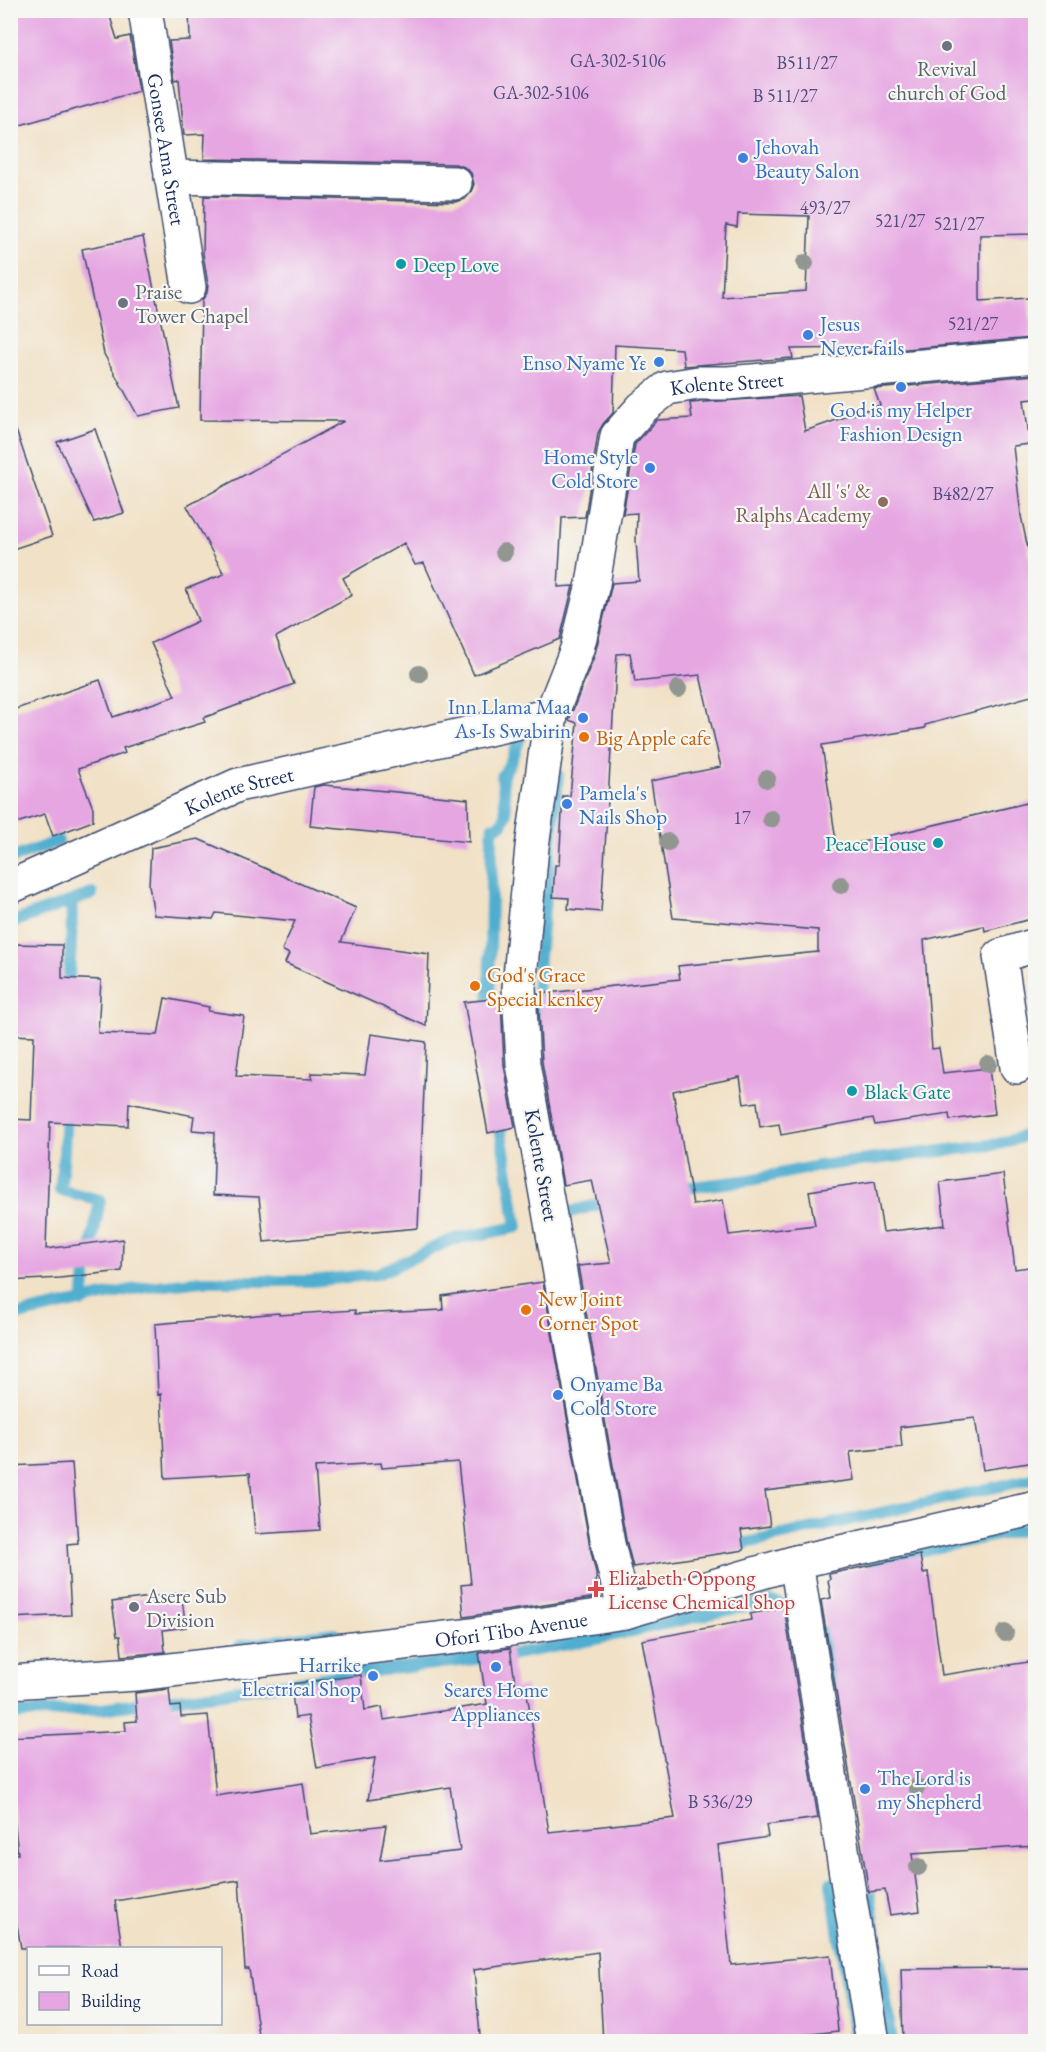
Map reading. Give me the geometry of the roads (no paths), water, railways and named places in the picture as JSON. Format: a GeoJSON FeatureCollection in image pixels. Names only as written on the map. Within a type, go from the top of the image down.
{"type":"FeatureCollection","features":[{"type":"Feature","properties":{"kind":"street","name":"Gonsee Ama Street"},"geometry":{"type":"LineString","coordinates":[[145,10],[189,287]]}},
{"type":"Feature","properties":{"kind":"street"},"geometry":{"type":"LineString","coordinates":[[171,177],[454,183]]}},
{"type":"Feature","properties":{"kind":"street","name":"Kolente Street"},"geometry":{"type":"LineString","coordinates":[[625,1612],[608,1544],[523,1064],[520,976],[532,847],[551,715],[577,650],[592,584],[617,436],[642,408],[667,388],[1035,356]]}},
{"type":"Feature","properties":{"kind":"street","name":"Kolente Street"},"geometry":{"type":"LineString","coordinates":[[10,887],[238,785],[551,715]]}},
{"type":"Feature","properties":{"kind":"street"},"geometry":{"type":"LineString","coordinates":[[1017,1067],[1000,956],[1035,945]]}},
{"type":"Feature","properties":{"kind":"street","name":"Ofori Tibo Avenue"},"geometry":{"type":"LineString","coordinates":[[10,1682],[136,1674],[464,1636],[625,1612],[796,1562],[1035,1508]]}},
{"type":"Feature","properties":{"kind":"street"},"geometry":{"type":"LineString","coordinates":[[796,1562],[873,2042]]}},
{"type":"Feature","properties":{"kind":"waterway"},"geometry":{"type":"LineString","coordinates":[[626,460],[644,424]]}},
{"type":"Feature","properties":{"kind":"waterway"},"geometry":{"type":"LineString","coordinates":[[489,1016],[492,834],[493,827],[502,824],[506,814],[502,777],[512,759],[525,725]]}},
{"type":"Feature","properties":{"kind":"waterway"},"geometry":{"type":"LineString","coordinates":[[536,1017],[539,956],[558,775]]}},
{"type":"Feature","properties":{"kind":"waterway"},"geometry":{"type":"LineString","coordinates":[[10,859],[58,841]]}},
{"type":"Feature","properties":{"kind":"waterway"},"geometry":{"type":"LineString","coordinates":[[10,923],[92,894]]}},
{"type":"Feature","properties":{"kind":"waterway"},"geometry":{"type":"LineString","coordinates":[[69,993],[71,902]]}},
{"type":"Feature","properties":{"kind":"waterway"},"geometry":{"type":"LineString","coordinates":[[66,1107],[60,1190],[100,1200],[83,1302]]}},
{"type":"Feature","properties":{"kind":"waterway"},"geometry":{"type":"LineString","coordinates":[[10,1317],[140,1288],[201,1281],[312,1281],[377,1274],[451,1240],[517,1227],[498,1116]]}},
{"type":"Feature","properties":{"kind":"waterway"},"geometry":{"type":"LineString","coordinates":[[675,1189],[750,1180],[818,1166],[999,1144],[1036,1132]]}},
{"type":"Feature","properties":{"kind":"waterway"},"geometry":{"type":"LineString","coordinates":[[563,1214],[611,1201]]}},
{"type":"Feature","properties":{"kind":"waterway"},"geometry":{"type":"LineString","coordinates":[[729,1547],[1036,1478]]}},
{"type":"Feature","properties":{"kind":"waterway"},"geometry":{"type":"LineString","coordinates":[[871,1561],[1036,1527]]}},
{"type":"Feature","properties":{"kind":"waterway"},"geometry":{"type":"LineString","coordinates":[[10,1714],[102,1709],[366,1672],[509,1655],[596,1639],[769,1601],[780,1604],[790,1619],[792,1631]]}},
{"type":"Feature","properties":{"kind":"waterway"},"geometry":{"type":"LineString","coordinates":[[822,1632],[835,1682]]}},
{"type":"Feature","properties":{"kind":"waterway"},"geometry":{"type":"LineString","coordinates":[[240,1646],[334,1633]]}},
{"type":"Feature","properties":{"kind":"waterway"},"geometry":{"type":"LineString","coordinates":[[867,1876],[892,2042]]}},
{"type":"Feature","properties":{"kind":"waterway"},"geometry":{"type":"LineString","coordinates":[[831,1883],[856,2042]]}},
{"type":"Feature","properties":{"kind":"place","name":"Revival church of God"},"geometry":{"type":"Point","coordinates":[947,46]}},
{"type":"Feature","properties":{"kind":"place","name":"Jehovah Beauty Salon"},"geometry":{"type":"Point","coordinates":[743,158]}},
{"type":"Feature","properties":{"kind":"place","name":"Deep Love"},"geometry":{"type":"Point","coordinates":[401,264]}},
{"type":"Feature","properties":{"kind":"place","name":"Praise Tower Chapel"},"geometry":{"type":"Point","coordinates":[123,303]}},
{"type":"Feature","properties":{"kind":"place","name":"Jesus Never fails"},"geometry":{"type":"Point","coordinates":[808,335]}},
{"type":"Feature","properties":{"kind":"place","name":"Enso Nyame Yɛ"},"geometry":{"type":"Point","coordinates":[659,362]}},
{"type":"Feature","properties":{"kind":"place","name":"God is my Helper Fashion Design"},"geometry":{"type":"Point","coordinates":[901,387]}},
{"type":"Feature","properties":{"kind":"place","name":"Home Style Cold Store"},"geometry":{"type":"Point","coordinates":[650,468]}},
{"type":"Feature","properties":{"kind":"place","name":"All 's' & Ralphs Academy"},"geometry":{"type":"Point","coordinates":[883,502]}},
{"type":"Feature","properties":{"kind":"place","name":"Inn Llama Maa As-Is Swabirin"},"geometry":{"type":"Point","coordinates":[583,718]}},
{"type":"Feature","properties":{"kind":"place","name":"Big Apple cafe"},"geometry":{"type":"Point","coordinates":[584,737]}},
{"type":"Feature","properties":{"kind":"place","name":"Pamela's Nails Shop"},"geometry":{"type":"Point","coordinates":[567,804]}},
{"type":"Feature","properties":{"kind":"place","name":"Peace House"},"geometry":{"type":"Point","coordinates":[938,843]}},
{"type":"Feature","properties":{"kind":"place","name":"God's Grace Special kenkey"},"geometry":{"type":"Point","coordinates":[475,986]}},
{"type":"Feature","properties":{"kind":"place","name":"Black Gate"},"geometry":{"type":"Point","coordinates":[852,1091]}},
{"type":"Feature","properties":{"kind":"place","name":"New Joint Corner Spot"},"geometry":{"type":"Point","coordinates":[526,1310]}},
{"type":"Feature","properties":{"kind":"place","name":"Onyame Ba Cold Store"},"geometry":{"type":"Point","coordinates":[558,1395]}},
{"type":"Feature","properties":{"kind":"place","name":"Elizabeth Oppong License Chemical Shop"},"geometry":{"type":"Point","coordinates":[596,1589]}},
{"type":"Feature","properties":{"kind":"place","name":"Asere Sub Division"},"geometry":{"type":"Point","coordinates":[134,1607]}},
{"type":"Feature","properties":{"kind":"place","name":"Seares Home Appliances"},"geometry":{"type":"Point","coordinates":[496,1667]}},
{"type":"Feature","properties":{"kind":"place","name":"Harrike Electrical Shop"},"geometry":{"type":"Point","coordinates":[373,1676]}},
{"type":"Feature","properties":{"kind":"place","name":"The Lord is my Shepherd"},"geometry":{"type":"Point","coordinates":[865,1789]}}]}
